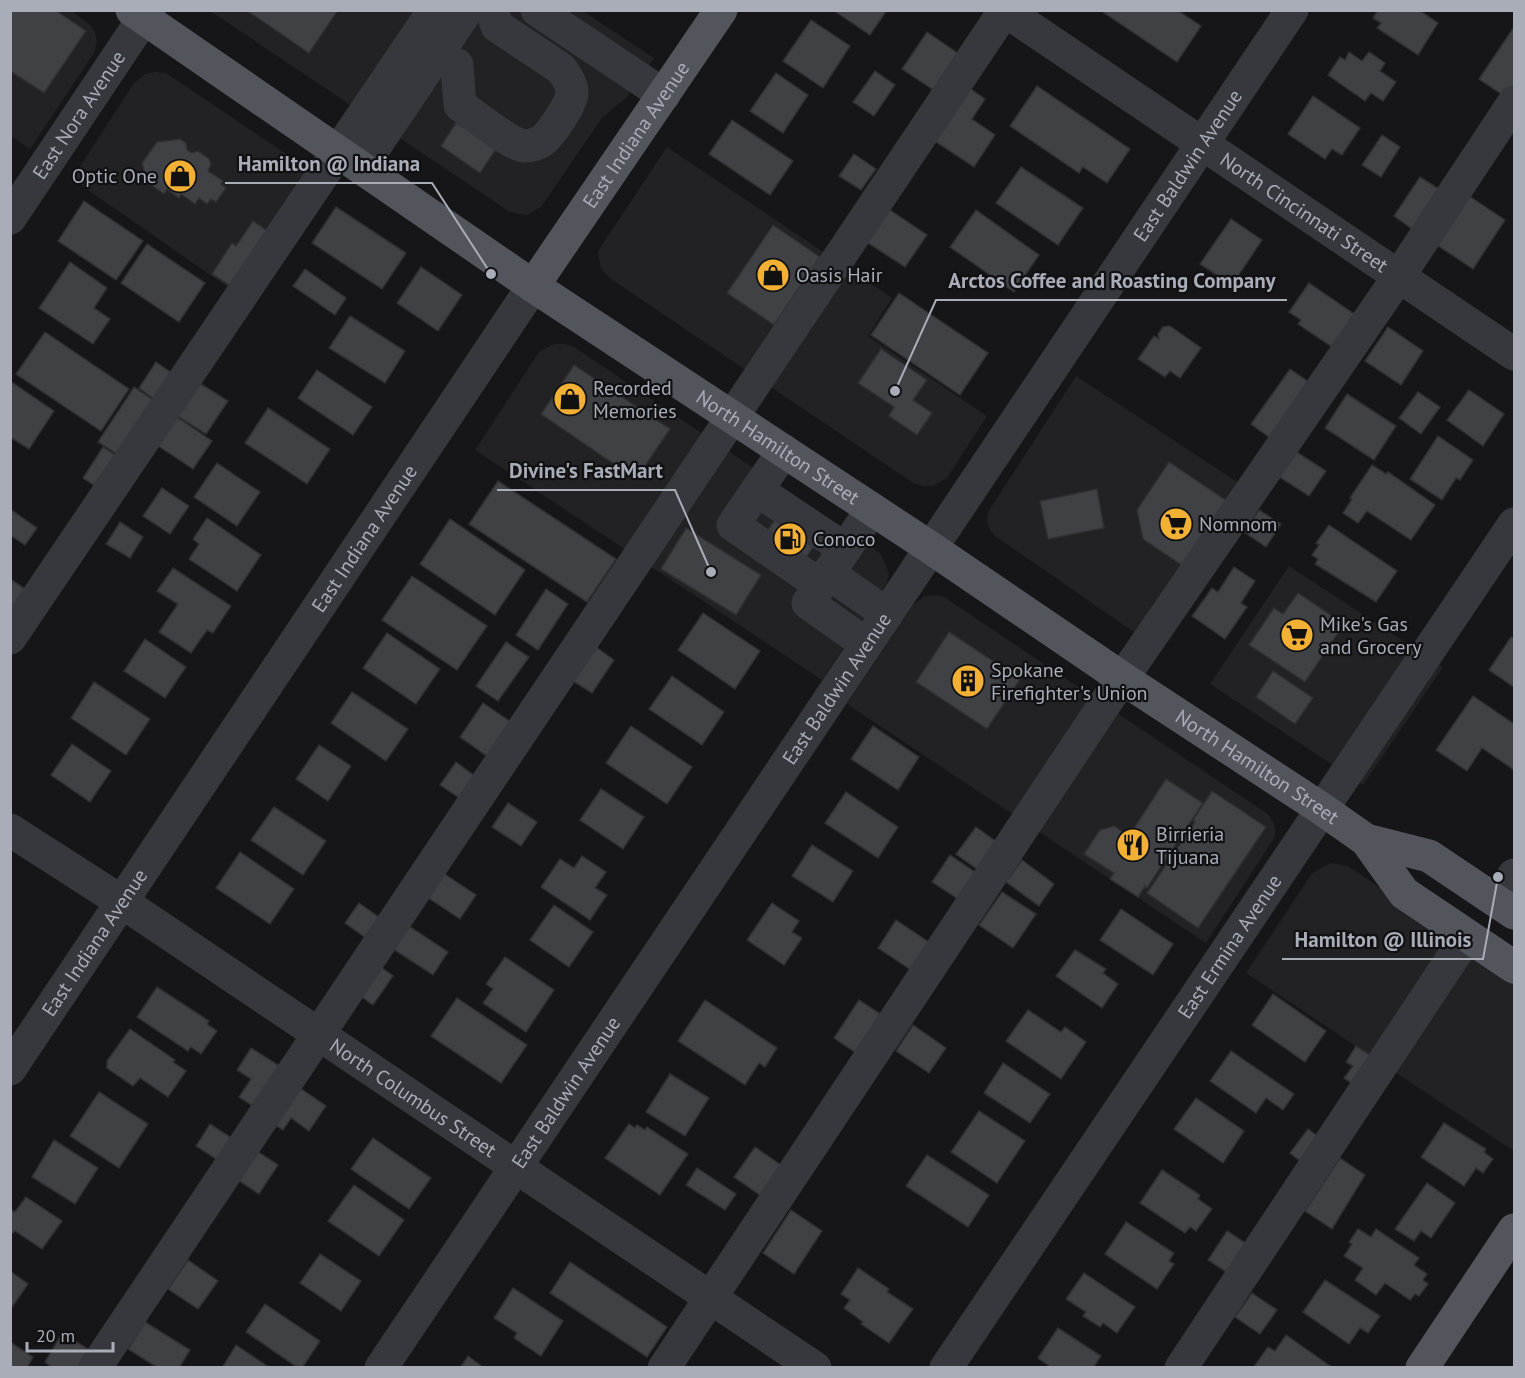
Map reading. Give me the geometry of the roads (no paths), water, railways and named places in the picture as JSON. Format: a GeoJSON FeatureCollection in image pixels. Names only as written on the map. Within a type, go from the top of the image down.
{"type":"FeatureCollection","features":[{"type":"Feature","properties":{"kind":"main road","name":"East Indiana Avenue"},"geometry":{"type":"LineString","coordinates":[[533,286],[721,10]]}},
{"type":"Feature","properties":{"kind":"main road","name":"North Hamilton Street"},"geometry":{"type":"LineString","coordinates":[[142,13],[533,286],[1322,809],[1366,840],[1404,893],[1515,967]]}},
{"type":"Feature","properties":{"kind":"main road","name":"North Hamilton Street"},"geometry":{"type":"LineString","coordinates":[[1366,840],[1428,856],[1509,896]]}},
{"type":"Feature","properties":{"kind":"main road"},"geometry":{"type":"LineString","coordinates":[[1422,1368],[1515,1230]]}},
{"type":"Feature","properties":{"kind":"street"},"geometry":{"type":"LineString","coordinates":[[350,160],[434,10]]}},
{"type":"Feature","properties":{"kind":"street"},"geometry":{"type":"LineString","coordinates":[[10,638],[350,160],[467,10]]}},
{"type":"Feature","properties":{"kind":"street"},"geometry":{"type":"LineString","coordinates":[[457,66],[460,105],[515,144],[532,145],[542,141],[570,102],[572,93],[570,84],[560,68],[497,26],[492,10]]}},
{"type":"Feature","properties":{"kind":"street"},"geometry":{"type":"LineString","coordinates":[[537,10],[664,95]]}},
{"type":"Feature","properties":{"kind":"street","name":"East Baldwin Avenue"},"geometry":{"type":"LineString","coordinates":[[381,1368],[1292,10]]}},
{"type":"Feature","properties":{"kind":"street"},"geometry":{"type":"LineString","coordinates":[[95,1368],[1004,11]]}},
{"type":"Feature","properties":{"kind":"street","name":"North Cincinnati Street"},"geometry":{"type":"LineString","coordinates":[[1004,11],[1515,354]]}},
{"type":"Feature","properties":{"kind":"street","name":"East Nora Avenue"},"geometry":{"type":"LineString","coordinates":[[10,218],[142,13]]}},
{"type":"Feature","properties":{"kind":"street"},"geometry":{"type":"LineString","coordinates":[[664,1368],[1122,678],[1399,276],[1515,102]]}},
{"type":"Feature","properties":{"kind":"street","name":"East Indiana Avenue"},"geometry":{"type":"LineString","coordinates":[[10,1068],[533,286]]}},
{"type":"Feature","properties":{"kind":"street"},"geometry":{"type":"LineString","coordinates":[[784,451],[733,525],[831,569]]}},
{"type":"Feature","properties":{"kind":"street"},"geometry":{"type":"LineString","coordinates":[[757,490],[831,569],[887,614]]}},
{"type":"Feature","properties":{"kind":"street"},"geometry":{"type":"LineString","coordinates":[[866,644],[808,603],[872,509]]}},
{"type":"Feature","properties":{"kind":"street","name":"East Ermina Avenue"},"geometry":{"type":"LineString","coordinates":[[946,1368],[1515,524]]}},
{"type":"Feature","properties":{"kind":"street","name":"North Columbus Street"},"geometry":{"type":"LineString","coordinates":[[10,830],[122,902],[815,1368]]}},
{"type":"Feature","properties":{"kind":"street"},"geometry":{"type":"LineString","coordinates":[[1181,1368],[1467,936]]}},
{"type":"Feature","properties":{"kind":"place","name":"Optic One"},"geometry":{"type":"Point","coordinates":[180,176]}},
{"type":"Feature","properties":{"kind":"place","name":"Hamilton @ Indiana"},"geometry":{"type":"Point","coordinates":[491,274]}},
{"type":"Feature","properties":{"kind":"place","name":"Oasis Hair"},"geometry":{"type":"Point","coordinates":[773,275]}},
{"type":"Feature","properties":{"kind":"place","name":"Arctos Coffee and Roasting Company"},"geometry":{"type":"Point","coordinates":[895,391]}},
{"type":"Feature","properties":{"kind":"place","name":"Recorded Memories"},"geometry":{"type":"Point","coordinates":[570,399]}},
{"type":"Feature","properties":{"kind":"place","name":"Nomnom"},"geometry":{"type":"Point","coordinates":[1176,524]}},
{"type":"Feature","properties":{"kind":"place","name":"Conoco"},"geometry":{"type":"Point","coordinates":[790,539]}},
{"type":"Feature","properties":{"kind":"place","name":"Divine's FastMart"},"geometry":{"type":"Point","coordinates":[711,572]}},
{"type":"Feature","properties":{"kind":"place","name":"Mike's Gas and Grocery"},"geometry":{"type":"Point","coordinates":[1297,635]}},
{"type":"Feature","properties":{"kind":"place","name":"Spokane Firefighter's Union"},"geometry":{"type":"Point","coordinates":[968,681]}},
{"type":"Feature","properties":{"kind":"place","name":"Birrieria Tijuana"},"geometry":{"type":"Point","coordinates":[1133,845]}},
{"type":"Feature","properties":{"kind":"place","name":"Hamilton @ Illinois"},"geometry":{"type":"Point","coordinates":[1498,877]}}]}
